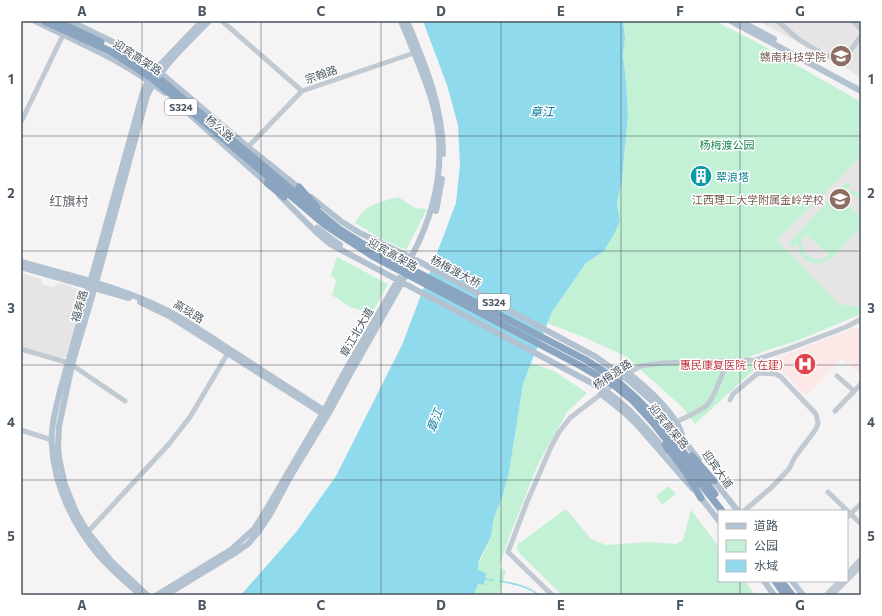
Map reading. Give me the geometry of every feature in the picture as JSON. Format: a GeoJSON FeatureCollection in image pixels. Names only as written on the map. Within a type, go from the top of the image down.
{"type":"FeatureCollection","features":[{"type":"Feature","properties":{"kind":"highway","name":"迎宾高架路"},"geometry":{"type":"LineString","coordinates":[[44,21],[110,51],[152,79],[308,207]]}},
{"type":"Feature","properties":{"kind":"highway","name":"迎宾高架路"},"geometry":{"type":"LineString","coordinates":[[56,21],[112,47],[155,75],[179,94],[308,207],[324,223]]}},
{"type":"Feature","properties":{"kind":"highway"},"geometry":{"type":"LineString","coordinates":[[267,183],[306,216],[324,223],[376,253]]}},
{"type":"Feature","properties":{"kind":"highway"},"geometry":{"type":"LineString","coordinates":[[299,187],[317,206],[324,223],[344,243],[360,252],[376,253]]}},
{"type":"Feature","properties":{"kind":"highway","name":"迎宾高架路"},"geometry":{"type":"LineString","coordinates":[[376,253],[608,378]]}},
{"type":"Feature","properties":{"kind":"highway"},"geometry":{"type":"LineString","coordinates":[[608,378],[645,409],[671,428],[714,481]]}},
{"type":"Feature","properties":{"kind":"highway"},"geometry":{"type":"LineString","coordinates":[[608,378],[630,388],[645,409],[654,429],[685,471],[701,498]]}},
{"type":"Feature","properties":{"kind":"highway","name":"迎宾高架路"},"geometry":{"type":"LineString","coordinates":[[645,409],[727,510]]}},
{"type":"Feature","properties":{"kind":"highway","name":"迎宾高架路"},"geometry":{"type":"LineString","coordinates":[[679,451],[721,510]]}},
{"type":"Feature","properties":{"kind":"highway"},"geometry":{"type":"LineString","coordinates":[[776,582],[785,595]]}},
{"type":"Feature","properties":{"kind":"highway"},"geometry":{"type":"LineString","coordinates":[[782,582],[792,595]]}},
{"type":"Feature","properties":{"kind":"main road","name":"杨公路"},"geometry":{"type":"LineString","coordinates":[[35,21],[130,68],[150,82],[267,183],[307,222],[324,223]]}},
{"type":"Feature","properties":{"kind":"main road","name":"杨公路"},"geometry":{"type":"LineString","coordinates":[[70,21],[113,42],[136,55],[159,71],[299,187]]}},
{"type":"Feature","properties":{"kind":"main road","name":"福寿路"},"geometry":{"type":"LineString","coordinates":[[147,595],[112,562],[74,520],[57,474],[52,440],[53,423],[93,285],[141,101],[150,82],[202,21]]}},
{"type":"Feature","properties":{"kind":"main road","name":"福寿路"},"geometry":{"type":"LineString","coordinates":[[159,71],[209,21]]}},
{"type":"Feature","properties":{"kind":"main road","name":"章江北大道"},"geometry":{"type":"LineString","coordinates":[[401,21],[417,52]]}},
{"type":"Feature","properties":{"kind":"main road","name":"章江北大道"},"geometry":{"type":"LineString","coordinates":[[157,595],[232,549],[254,528],[349,376],[415,252],[427,224],[435,196],[439,164],[437,129],[431,99],[407,21]]}},
{"type":"Feature","properties":{"kind":"main road"},"geometry":{"type":"LineString","coordinates":[[730,21],[861,91]]}},
{"type":"Feature","properties":{"kind":"main road"},"geometry":{"type":"LineString","coordinates":[[740,21],[861,87]]}},
{"type":"Feature","properties":{"kind":"main road","name":"杨梅渡大桥"},"geometry":{"type":"LineString","coordinates":[[324,223],[342,222],[365,236],[418,261],[585,350],[616,371],[645,409]]}},
{"type":"Feature","properties":{"kind":"main road"},"geometry":{"type":"LineString","coordinates":[[324,223],[337,243],[401,279]]}},
{"type":"Feature","properties":{"kind":"main road","name":"S324"},"geometry":{"type":"LineString","coordinates":[[324,223],[330,244],[595,384],[619,401],[645,409]]}},
{"type":"Feature","properties":{"kind":"main road","name":"高琰路"},"geometry":{"type":"LineString","coordinates":[[21,262],[137,300],[158,310],[326,414]]}},
{"type":"Feature","properties":{"kind":"main road","name":"高琰路"},"geometry":{"type":"LineString","coordinates":[[21,267],[138,296],[172,312],[309,400],[326,414]]}},
{"type":"Feature","properties":{"kind":"main road","name":"福寿路"},"geometry":{"type":"LineString","coordinates":[[71,364],[59,426],[59,458],[65,485],[86,534],[96,553],[140,595]]}},
{"type":"Feature","properties":{"kind":"main road"},"geometry":{"type":"LineString","coordinates":[[628,373],[654,396],[670,414],[678,425],[683,438]]}},
{"type":"Feature","properties":{"kind":"main road"},"geometry":{"type":"LineString","coordinates":[[601,394],[627,414],[701,498],[718,520]]}},
{"type":"Feature","properties":{"kind":"main road","name":"迎宾大道"},"geometry":{"type":"LineString","coordinates":[[645,409],[683,438],[737,510]]}},
{"type":"Feature","properties":{"kind":"main road","name":"章江北大道"},"geometry":{"type":"LineString","coordinates":[[166,595],[248,544],[271,513],[326,414]]}},
{"type":"Feature","properties":{"kind":"main road"},"geometry":{"type":"LineString","coordinates":[[765,582],[774,595]]}},
{"type":"Feature","properties":{"kind":"main road"},"geometry":{"type":"LineString","coordinates":[[793,582],[802,595]]}},
{"type":"Feature","properties":{"kind":"street"},"geometry":{"type":"LineString","coordinates":[[222,21],[302,91]]}},
{"type":"Feature","properties":{"kind":"street"},"geometry":{"type":"LineString","coordinates":[[778,21],[798,39],[842,62],[861,36]]}},
{"type":"Feature","properties":{"kind":"street"},"geometry":{"type":"LineString","coordinates":[[853,21],[861,29]]}},
{"type":"Feature","properties":{"kind":"street"},"geometry":{"type":"LineString","coordinates":[[21,122],[63,35]]}},
{"type":"Feature","properties":{"kind":"street","name":"宗翰路"},"geometry":{"type":"LineString","coordinates":[[248,146],[302,91],[417,52]]}},
{"type":"Feature","properties":{"kind":"street","name":"杨梅渡路"},"geometry":{"type":"LineString","coordinates":[[552,595],[508,552],[527,502],[552,447],[559,432],[570,418],[628,373],[641,366],[661,363],[755,360],[860,321]]}},
{"type":"Feature","properties":{"kind":"street"},"geometry":{"type":"LineString","coordinates":[[21,349],[71,364],[125,401]]}},
{"type":"Feature","properties":{"kind":"street"},"geometry":{"type":"LineString","coordinates":[[86,534],[169,444],[190,417],[228,353]]}},
{"type":"Feature","properties":{"kind":"street"},"geometry":{"type":"LineString","coordinates":[[680,420],[701,410],[708,403],[729,360]]}},
{"type":"Feature","properties":{"kind":"street"},"geometry":{"type":"LineString","coordinates":[[730,400],[733,394],[758,373],[776,374],[781,377],[816,414],[818,423],[816,429],[795,457],[789,469],[772,487],[745,510]]}},
{"type":"Feature","properties":{"kind":"street"},"geometry":{"type":"LineString","coordinates":[[837,376],[854,391]]}},
{"type":"Feature","properties":{"kind":"street"},"geometry":{"type":"LineString","coordinates":[[835,411],[861,384]]}},
{"type":"Feature","properties":{"kind":"street"},"geometry":{"type":"LineString","coordinates":[[21,430],[52,440]]}},
{"type":"Feature","properties":{"kind":"street"},"geometry":{"type":"LineString","coordinates":[[828,492],[844,510]]}},
{"type":"Feature","properties":{"kind":"street"},"geometry":{"type":"LineString","coordinates":[[861,504],[849,515],[861,524]]}},
{"type":"Feature","properties":{"kind":"street"},"geometry":{"type":"LineString","coordinates":[[848,573],[861,559]]}},
{"type":"Feature","properties":{"kind":"street"},"geometry":{"type":"LineString","coordinates":[[848,578],[861,566]]}},
{"type":"Feature","properties":{"kind":"street"},"geometry":{"type":"LineString","coordinates":[[826,595],[839,582]]}},
{"type":"Feature","properties":{"kind":"street"},"geometry":{"type":"LineString","coordinates":[[832,595],[844,582]]}},
{"type":"Feature","properties":{"kind":"shaded area","name":"赣南科技学院"},"geometry":{"type":"Polygon","coordinates":[[[758,21],[861,21],[861,78],[851,71],[758,21]]]}},
{"type":"Feature","properties":{"kind":"shaded area","name":"江西理工大学附属金岭学校"},"geometry":{"type":"Polygon","coordinates":[[[861,157],[861,307],[839,304],[776,240],[861,157]]]}},
{"type":"Feature","properties":{"kind":"shaded area"},"geometry":{"type":"Polygon","coordinates":[[[21,273],[41,279],[42,284],[45,285],[53,287],[56,284],[61,283],[82,292],[83,297],[66,357],[60,358],[21,346],[21,273]]]}},
{"type":"Feature","properties":{"kind":"shaded area","name":"惠民康复医院（在建）"},"geometry":{"type":"Polygon","coordinates":[[[854,328],[861,330],[861,375],[842,358],[806,396],[771,359],[788,354],[854,328]]]}},
{"type":"Feature","properties":{"kind":"green space","name":"杨梅渡公园"},"geometry":{"type":"Polygon","coordinates":[[[623,21],[715,21],[760,44],[861,102],[861,157],[777,240],[839,304],[861,307],[861,314],[799,340],[750,356],[756,368],[695,424],[683,408],[627,357],[586,338],[547,323],[552,312],[586,263],[604,251],[620,221],[617,203],[622,180],[628,114],[623,55],[625,38],[623,21]]]}},
{"type":"Feature","properties":{"kind":"green space"},"geometry":{"type":"Polygon","coordinates":[[[847,181],[851,185],[847,190],[861,194],[861,200],[851,194],[839,198],[805,235],[802,247],[804,252],[812,258],[818,259],[829,255],[806,234],[840,198],[861,218],[861,227],[831,259],[823,263],[812,263],[804,259],[799,251],[798,243],[793,247],[789,243],[847,181]]]}},
{"type":"Feature","properties":{"kind":"green space"},"geometry":{"type":"Polygon","coordinates":[[[398,197],[415,208],[427,209],[406,250],[380,238],[355,223],[368,208],[378,203],[398,197]]]}},
{"type":"Feature","properties":{"kind":"green space"},"geometry":{"type":"Polygon","coordinates":[[[337,257],[388,284],[372,313],[350,307],[332,295],[336,281],[331,275],[337,257]]]}},
{"type":"Feature","properties":{"kind":"green space"},"geometry":{"type":"Polygon","coordinates":[[[531,363],[554,371],[587,393],[567,412],[538,464],[499,567],[506,571],[499,595],[474,595],[478,584],[484,585],[478,570],[478,565],[491,537],[494,517],[502,498],[509,472],[523,384],[531,363]]]}},
{"type":"Feature","properties":{"kind":"green space"},"geometry":{"type":"Polygon","coordinates":[[[669,486],[676,494],[662,505],[656,496],[669,486]]]}},
{"type":"Feature","properties":{"kind":"green space"},"geometry":{"type":"Polygon","coordinates":[[[566,509],[591,539],[606,545],[650,542],[676,544],[683,540],[691,510],[718,546],[718,582],[746,582],[755,595],[562,595],[519,553],[517,548],[518,544],[566,509]]]}},
{"type":"Feature","properties":{"kind":"water","name":"章江"},"geometry":{"type":"Polygon","coordinates":[[[423,21],[623,21],[625,38],[623,55],[628,114],[622,180],[617,203],[620,221],[604,251],[586,263],[552,312],[531,363],[523,384],[509,472],[502,498],[494,517],[491,537],[478,565],[478,570],[486,573],[484,585],[478,584],[474,595],[241,595],[297,531],[336,476],[402,345],[456,203],[460,164],[458,125],[447,85],[423,21]]]}},
{"type":"Feature","properties":{"kind":"waterway"},"geometry":{"type":"LineString","coordinates":[[484,579],[493,580]]}},
{"type":"Feature","properties":{"kind":"waterway"},"geometry":{"type":"LineString","coordinates":[[500,581],[525,587],[539,595]]}},
{"type":"Feature","properties":{"kind":"place","name":"赣南科技学院"},"geometry":{"type":"Point","coordinates":[841,56]}},
{"type":"Feature","properties":{"kind":"place","name":"翠浪塔"},"geometry":{"type":"Point","coordinates":[701,176]}},
{"type":"Feature","properties":{"kind":"place","name":"江西理工大学附属金岭学校"},"geometry":{"type":"Point","coordinates":[840,199]}},
{"type":"Feature","properties":{"kind":"place","name":"惠民康复医院（在建）"},"geometry":{"type":"Point","coordinates":[805,364]}},
{"type":"Feature","properties":{"kind":"district","name":"红旗村"},"geometry":{"type":"Point","coordinates":[69,201]}}]}
